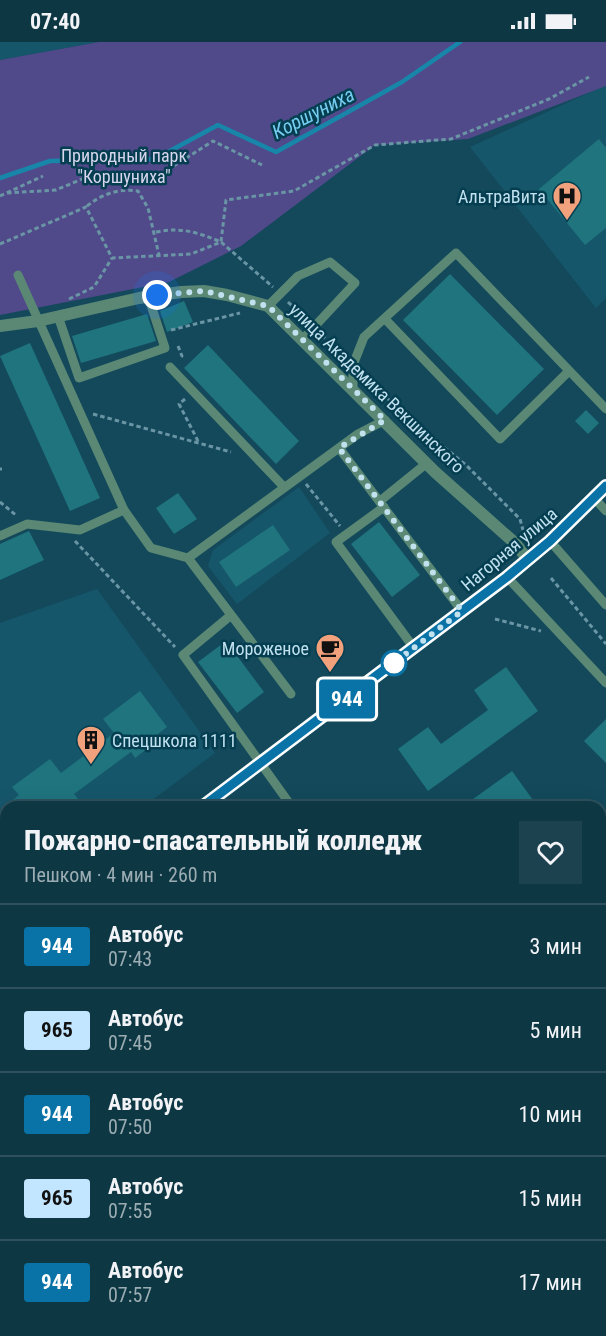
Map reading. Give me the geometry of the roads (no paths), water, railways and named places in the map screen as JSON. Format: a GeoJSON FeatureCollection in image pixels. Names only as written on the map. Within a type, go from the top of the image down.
{"type":"FeatureCollection","features":[{"type":"Feature","properties":{"kind":"street","name":"улица Академика Векшинского"},"geometry":{"type":"LineString","coordinates":[[0,326],[38,321],[148,296],[204,291],[268,306],[427,463],[516,544],[528,560]]}},
{"type":"Feature","properties":{"kind":"street","name":"Нагорная улица"},"geometry":{"type":"LineString","coordinates":[[210,801],[507,577],[550,541],[606,486]]}},
{"type":"Feature","properties":{"kind":"lane"},"geometry":{"type":"LineString","coordinates":[[353,388],[353,365],[364,337],[386,320],[456,253],[606,409]]}},
{"type":"Feature","properties":{"kind":"lane"},"geometry":{"type":"LineString","coordinates":[[268,306],[298,276],[330,262],[355,283],[302,340]]}},
{"type":"Feature","properties":{"kind":"lane"},"geometry":{"type":"LineString","coordinates":[[18,275],[124,510],[152,548],[188,558],[291,694]]}},
{"type":"Feature","properties":{"kind":"lane"},"geometry":{"type":"LineString","coordinates":[[58,316],[80,378],[165,348],[148,296]]}},
{"type":"Feature","properties":{"kind":"lane"},"geometry":{"type":"LineString","coordinates":[[386,320],[500,439],[569,371]]}},
{"type":"Feature","properties":{"kind":"lane"},"geometry":{"type":"LineString","coordinates":[[170,367],[284,487]]}},
{"type":"Feature","properties":{"kind":"lane"},"geometry":{"type":"LineString","coordinates":[[188,558],[339,448],[385,420]]}},
{"type":"Feature","properties":{"kind":"lane"},"geometry":{"type":"LineString","coordinates":[[339,448],[462,611]]}},
{"type":"Feature","properties":{"kind":"lane"},"geometry":{"type":"LineString","coordinates":[[414,648],[336,542],[347,535],[427,463]]}},
{"type":"Feature","properties":{"kind":"lane"},"geometry":{"type":"LineString","coordinates":[[594,498],[606,511]]}},
{"type":"Feature","properties":{"kind":"lane"},"geometry":{"type":"LineString","coordinates":[[0,536],[27,524],[80,530],[124,510]]}},
{"type":"Feature","properties":{"kind":"lane"},"geometry":{"type":"LineString","coordinates":[[550,541],[606,605]]}},
{"type":"Feature","properties":{"kind":"lane"},"geometry":{"type":"LineString","coordinates":[[507,577],[606,683]]}},
{"type":"Feature","properties":{"kind":"lane"},"geometry":{"type":"LineString","coordinates":[[230,615],[183,655],[288,801]]}},
{"type":"Feature","properties":{"kind":"waterway","name":"Коршуниха"},"geometry":{"type":"LineString","coordinates":[[0,178],[50,161],[155,159],[218,125],[276,152],[402,82],[460,42]]}},
{"type":"Feature","properties":{"kind":"place","name":"АльтраВита"},"geometry":{"type":"Point","coordinates":[567,222]}},
{"type":"Feature","properties":{"kind":"place","name":"Мороженое"},"geometry":{"type":"Point","coordinates":[330,674]}},
{"type":"Feature","properties":{"kind":"place","name":"Спецшкола 1111"},"geometry":{"type":"Point","coordinates":[91,766]}},
{"type":"Feature","properties":{"kind":"park label","name":"Природный парк \"Коршуниха\""},"geometry":{"type":"Point","coordinates":[124,165]}}]}
